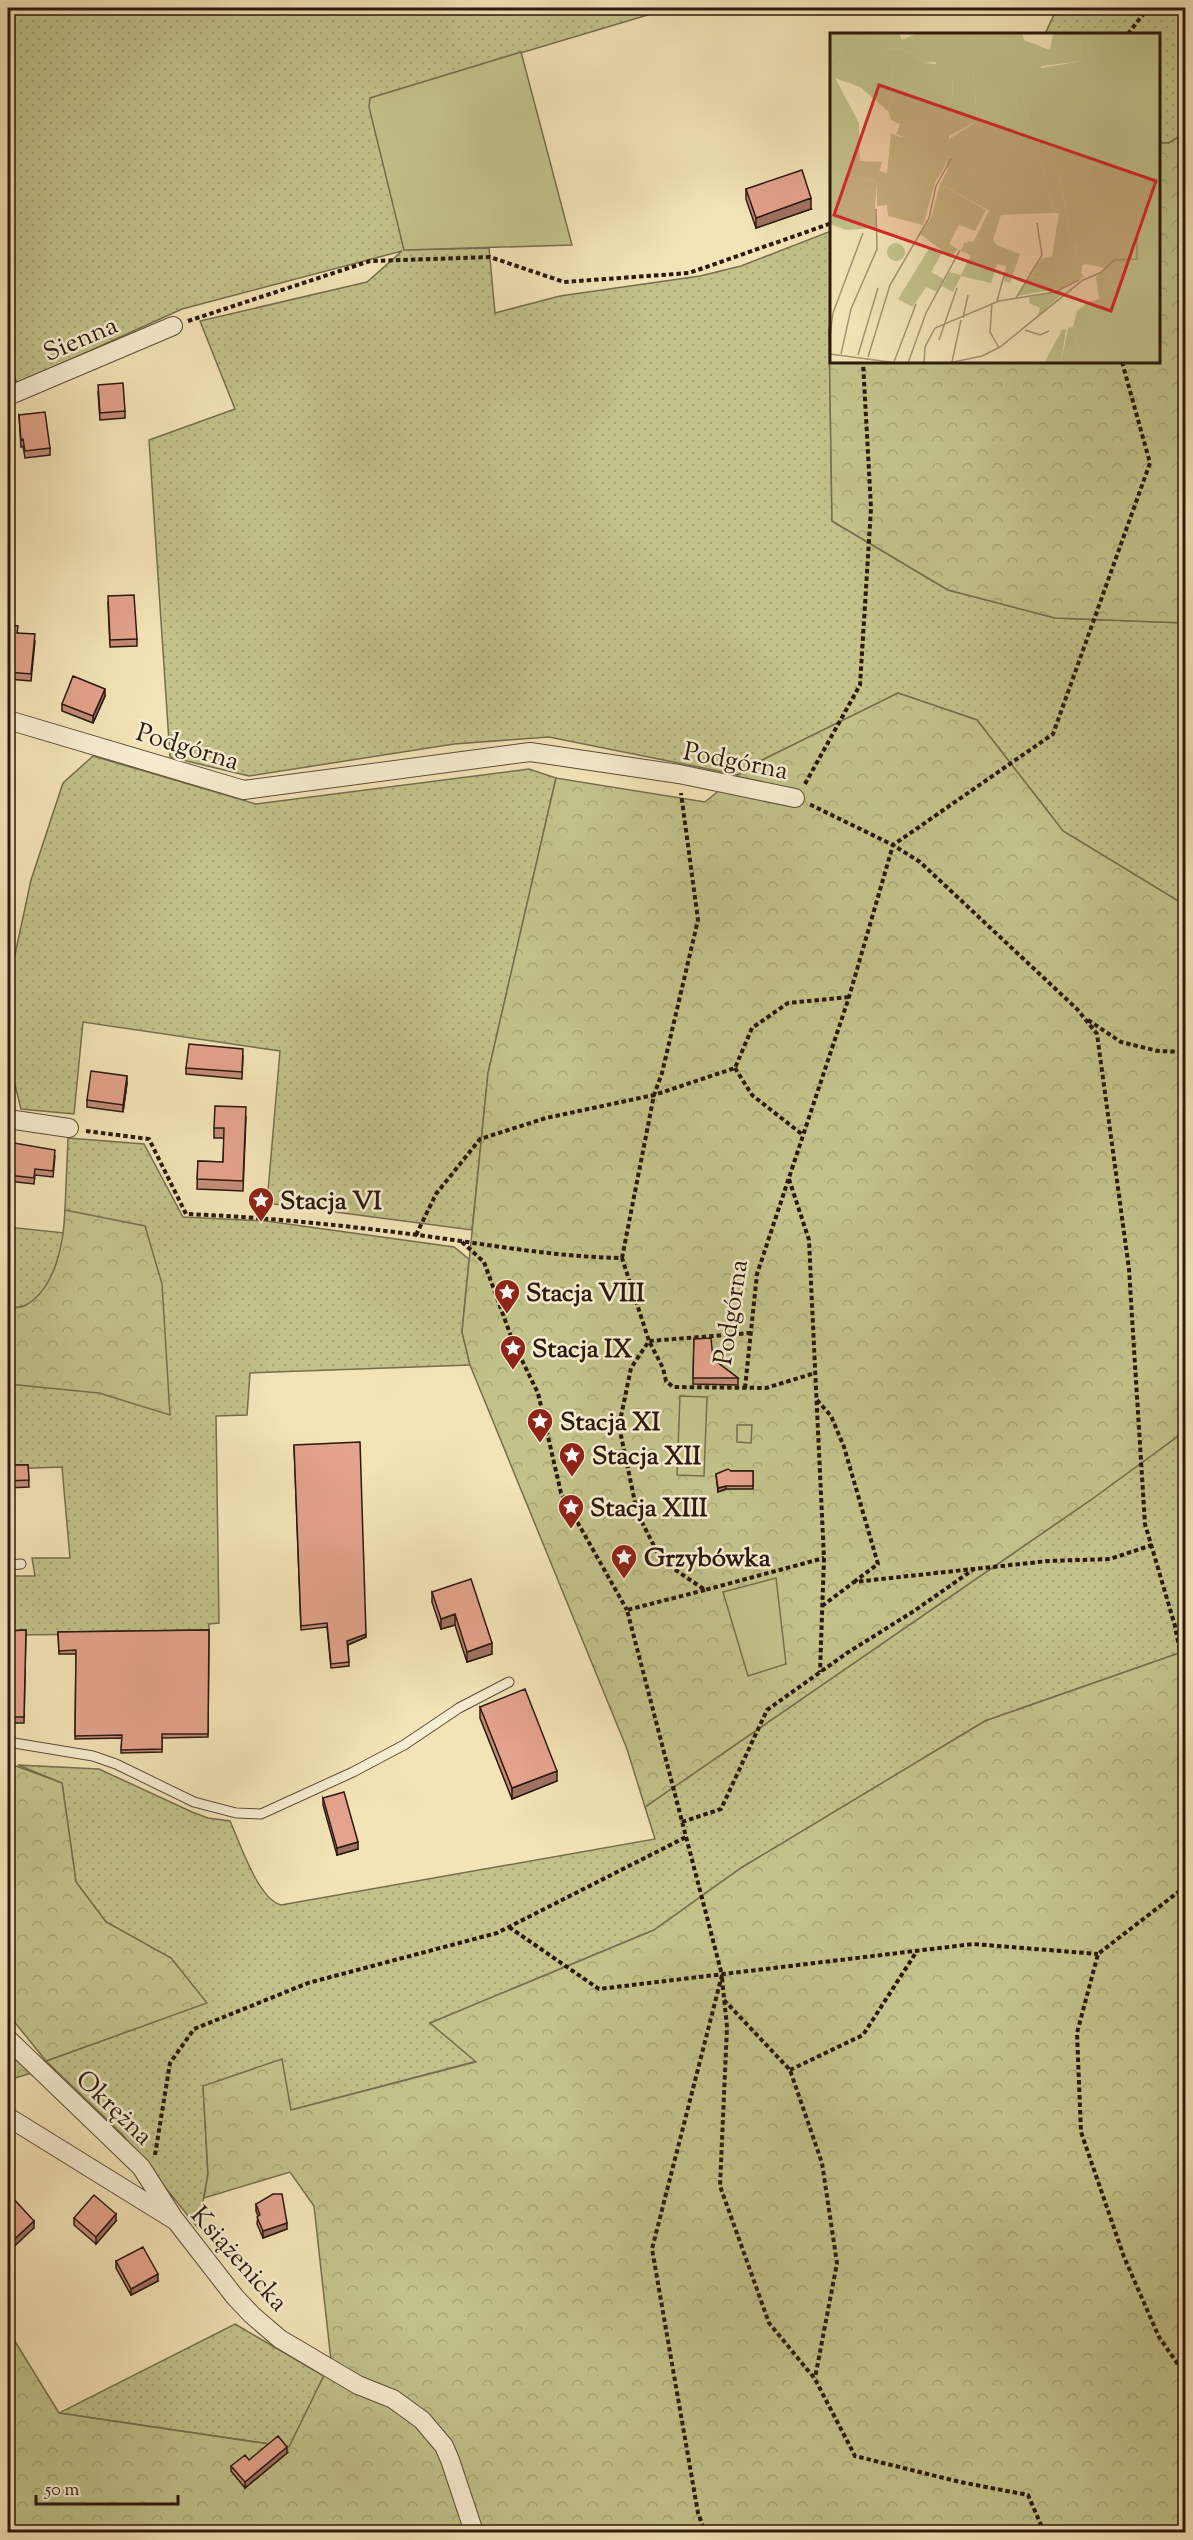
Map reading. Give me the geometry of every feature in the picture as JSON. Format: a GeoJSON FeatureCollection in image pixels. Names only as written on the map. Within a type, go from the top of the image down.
{"type":"FeatureCollection","features":[{"type":"Feature","properties":{"kind":"street","name":"Sienna"},"geometry":{"type":"LineString","coordinates":[[8,396],[173,326]]}},
{"type":"Feature","properties":{"kind":"street","name":"Podgórna"},"geometry":{"type":"LineString","coordinates":[[8,720],[244,790],[530,752],[679,774],[795,798]]}},
{"type":"Feature","properties":{"kind":"street"},"geometry":{"type":"LineString","coordinates":[[8,1119],[69,1128]]}},
{"type":"Feature","properties":{"kind":"street","name":"Okrężna"},"geometry":{"type":"LineString","coordinates":[[8,2039],[141,2167],[176,2221]]}},
{"type":"Feature","properties":{"kind":"street","name":"Książenicka"},"geometry":{"type":"LineString","coordinates":[[8,2117],[176,2221],[235,2297],[280,2339],[358,2385],[393,2399],[422,2420],[444,2446],[474,2532]]}},
{"type":"Feature","properties":{"kind":"street"},"geometry":{"type":"LineString","coordinates":[[128,2192],[140,2189],[151,2180]]}},
{"type":"Feature","properties":{"kind":"lane"},"geometry":{"type":"LineString","coordinates":[[8,1565],[21,1564]]}},
{"type":"Feature","properties":{"kind":"lane"},"geometry":{"type":"LineString","coordinates":[[8,1742],[93,1756],[116,1764],[194,1802],[236,1813],[261,1814],[383,1756],[459,1708],[509,1682]]}},
{"type":"Feature","properties":{"kind":"path"},"geometry":{"type":"LineString","coordinates":[[1129,33],[1148,8]]}},
{"type":"Feature","properties":{"kind":"path"},"geometry":{"type":"LineString","coordinates":[[173,326],[370,261],[490,257],[564,282],[689,273],[830,223]]}},
{"type":"Feature","properties":{"kind":"path"},"geometry":{"type":"LineString","coordinates":[[795,798],[860,685],[871,508],[863,363]]}},
{"type":"Feature","properties":{"kind":"path"},"geometry":{"type":"LineString","coordinates":[[1122,363],[1150,463],[1053,734],[892,845],[920,862],[1084,1018],[1097,1034],[1127,1258],[1145,1524],[1175,1626],[1185,1683]]}},
{"type":"Feature","properties":{"kind":"path"},"geometry":{"type":"LineString","coordinates":[[679,774],[698,920],[662,1073],[654,1095],[622,1258],[649,1341],[666,1381],[673,1387],[766,1388],[815,1373]]}},
{"type":"Feature","properties":{"kind":"path","name":"Podgórna"},"geometry":{"type":"LineString","coordinates":[[745,1388],[757,1274],[849,997],[892,845],[795,798]]}},
{"type":"Feature","properties":{"kind":"path"},"geometry":{"type":"LineString","coordinates":[[416,1235],[436,1194],[480,1139],[546,1118],[654,1095],[735,1068],[752,1028],[788,1003],[849,997]]}},
{"type":"Feature","properties":{"kind":"path"},"geometry":{"type":"LineString","coordinates":[[1084,1018],[1122,1042],[1158,1051],[1185,1052]]}},
{"type":"Feature","properties":{"kind":"path"},"geometry":{"type":"LineString","coordinates":[[735,1068],[752,1095],[803,1135]]}},
{"type":"Feature","properties":{"kind":"path"},"geometry":{"type":"LineString","coordinates":[[69,1128],[148,1138],[186,1214],[256,1217],[416,1235],[575,1257],[622,1258]]}},
{"type":"Feature","properties":{"kind":"path"},"geometry":{"type":"LineString","coordinates":[[789,1178],[809,1240],[824,1558],[820,1672]]}},
{"type":"Feature","properties":{"kind":"path"},"geometry":{"type":"LineString","coordinates":[[462,1241],[484,1262],[513,1342],[538,1394],[561,1493],[627,1610],[722,1975],[727,2027],[720,2186],[769,2323],[815,2379],[855,2456],[960,2482],[1028,2495],[1044,2532]]}},
{"type":"Feature","properties":{"kind":"path"},"geometry":{"type":"LineString","coordinates":[[649,1341],[751,1333]]}},
{"type":"Feature","properties":{"kind":"path"},"geometry":{"type":"LineString","coordinates":[[649,1341],[631,1368],[620,1426],[637,1512],[661,1560],[705,1590]]}},
{"type":"Feature","properties":{"kind":"path"},"geometry":{"type":"LineString","coordinates":[[816,1400],[831,1416],[844,1447],[878,1564],[822,1606]]}},
{"type":"Feature","properties":{"kind":"path"},"geometry":{"type":"LineString","coordinates":[[854,1582],[1048,1561],[1110,1559],[1152,1545]]}},
{"type":"Feature","properties":{"kind":"path"},"geometry":{"type":"LineString","coordinates":[[627,1610],[824,1558]]}},
{"type":"Feature","properties":{"kind":"path"},"geometry":{"type":"LineString","coordinates":[[682,1822],[721,1809],[767,1710],[974,1569]]}},
{"type":"Feature","properties":{"kind":"path"},"geometry":{"type":"LineString","coordinates":[[151,2180],[170,2063],[194,2029],[308,1983],[497,1933],[686,1837]]}},
{"type":"Feature","properties":{"kind":"path"},"geometry":{"type":"LineString","coordinates":[[1185,1886],[1098,1954],[1077,2033],[1081,2132],[1124,2257],[1154,2327],[1185,2376]]}},
{"type":"Feature","properties":{"kind":"path"},"geometry":{"type":"LineString","coordinates":[[509,1927],[599,1989],[973,1944],[1098,1954]]}},
{"type":"Feature","properties":{"kind":"path"},"geometry":{"type":"LineString","coordinates":[[789,2070],[863,2035],[917,1951]]}},
{"type":"Feature","properties":{"kind":"path"},"geometry":{"type":"LineString","coordinates":[[705,2532],[698,2513],[652,2249],[722,1975]]}},
{"type":"Feature","properties":{"kind":"path"},"geometry":{"type":"LineString","coordinates":[[724,2000],[789,2070],[822,2163],[837,2263],[815,2379]]}},
{"type":"Feature","properties":{"kind":"green space"},"geometry":{"type":"Polygon","coordinates":[[[8,8],[671,8],[370,98],[404,250],[489,248],[495,313],[560,296],[700,276],[741,266],[830,231],[832,521],[948,590],[1055,618],[1185,623],[1185,897],[1178,901],[1063,831],[977,720],[898,693],[748,767],[738,775],[549,737],[454,744],[249,776],[170,757],[149,440],[235,409],[200,321],[367,282],[402,251],[182,309],[17,384],[8,356],[8,8]]]}},
{"type":"Feature","properties":{"kind":"green space"},"geometry":{"type":"Polygon","coordinates":[[[1057,8],[1185,8],[1185,132],[1169,143],[1160,143],[1160,33],[1045,33],[1057,8]]]}},
{"type":"Feature","properties":{"kind":"green space"},"geometry":{"type":"Polygon","coordinates":[[[521,52],[572,245],[404,250],[369,107],[370,98],[521,52]]]}},
{"type":"Feature","properties":{"kind":"green space"},"geometry":{"type":"Polygon","coordinates":[[[1185,132],[1185,623],[1055,618],[948,590],[832,521],[829,329],[830,326],[830,363],[1160,363],[1160,143],[1169,143],[1185,132]]]}},
{"type":"Feature","properties":{"kind":"green space"},"geometry":{"type":"Polygon","coordinates":[[[898,693],[977,720],[1063,831],[1178,901],[1185,897],[1185,1431],[1092,1499],[645,1807],[627,1749],[470,1365],[462,1332],[488,1073],[556,778],[705,802],[748,767],[898,693]]]}},
{"type":"Feature","properties":{"kind":"green space"},"geometry":{"type":"Polygon","coordinates":[[[93,756],[256,804],[529,769],[556,778],[488,1073],[472,1230],[267,1203],[280,1051],[83,1022],[74,1114],[21,1109],[15,1085],[8,1082],[8,987],[31,880],[63,783],[93,756]]]}},
{"type":"Feature","properties":{"kind":"green space"},"geometry":{"type":"Polygon","coordinates":[[[68,1138],[144,1144],[183,1217],[266,1221],[454,1247],[469,1259],[462,1332],[470,1365],[250,1373],[247,1415],[216,1416],[219,1623],[209,1624],[209,1633],[8,1635],[8,1576],[35,1576],[32,1558],[70,1558],[62,1467],[8,1469],[8,1227],[64,1233],[68,1138]]]}},
{"type":"Feature","properties":{"kind":"green space"},"geometry":{"type":"Polygon","coordinates":[[[65,1210],[145,1226],[162,1284],[170,1415],[99,1393],[8,1384],[8,1308],[26,1305],[45,1287],[60,1249],[65,1210]]]}},
{"type":"Feature","properties":{"kind":"green space"},"geometry":{"type":"Polygon","coordinates":[[[680,1396],[707,1397],[704,1476],[677,1475],[680,1396]]]}},
{"type":"Feature","properties":{"kind":"green space"},"geometry":{"type":"Polygon","coordinates":[[[737,1425],[752,1425],[751,1443],[737,1442],[737,1425]]]}},
{"type":"Feature","properties":{"kind":"green space"},"geometry":{"type":"Polygon","coordinates":[[[1185,1431],[1185,1651],[985,1721],[741,1868],[654,1930],[430,2023],[477,2061],[291,2110],[203,2086],[208,2174],[198,2228],[122,2134],[46,2061],[206,2003],[171,1958],[106,1922],[76,1882],[62,1783],[18,1765],[99,1769],[192,1812],[208,1818],[230,1821],[257,1882],[273,1901],[281,1905],[655,1839],[645,1807],[1092,1499],[1185,1431]]]}},
{"type":"Feature","properties":{"kind":"green space"},"geometry":{"type":"Polygon","coordinates":[[[776,1578],[786,1664],[748,1676],[723,1592],[776,1578]]]}},
{"type":"Feature","properties":{"kind":"green space"},"geometry":{"type":"Polygon","coordinates":[[[1185,1651],[1185,2532],[8,2532],[8,2330],[59,2413],[289,2447],[331,2361],[314,2206],[290,2172],[204,2198],[208,2174],[203,2086],[282,2059],[291,2110],[476,2062],[430,2023],[654,1930],[741,1868],[985,1721],[1185,1651]]]}},
{"type":"Feature","properties":{"kind":"green space"},"geometry":{"type":"Polygon","coordinates":[[[8,1763],[62,1783],[76,1882],[106,1922],[171,1958],[207,2003],[46,2061],[8,2014],[8,1763]]]}},
{"type":"Feature","properties":{"kind":"green space"},"geometry":{"type":"Polygon","coordinates":[[[8,2049],[32,2073],[8,2080],[8,2049]]]}},
{"type":"Feature","properties":{"kind":"green space"},"geometry":{"type":"Polygon","coordinates":[[[235,2324],[324,2376],[289,2447],[59,2413],[235,2324]]]}},
{"type":"Feature","properties":{"kind":"building"},"geometry":{"type":"Polygon","coordinates":[[[802,170],[811,198],[756,218],[746,189],[802,170]]]}},
{"type":"Feature","properties":{"kind":"building"},"geometry":{"type":"Polygon","coordinates":[[[123,383],[125,411],[100,413],[98,385],[123,383]]]}},
{"type":"Feature","properties":{"kind":"building"},"geometry":{"type":"Polygon","coordinates":[[[45,412],[50,448],[25,451],[23,439],[21,440],[19,415],[45,412]]]}},
{"type":"Feature","properties":{"kind":"building"},"geometry":{"type":"Polygon","coordinates":[[[134,595],[137,639],[110,640],[108,596],[134,595]]]}},
{"type":"Feature","properties":{"kind":"building"},"geometry":{"type":"Polygon","coordinates":[[[8,625],[18,626],[17,633],[35,634],[31,674],[8,672],[8,625]]]}},
{"type":"Feature","properties":{"kind":"building"},"geometry":{"type":"Polygon","coordinates":[[[73,676],[105,689],[93,716],[62,704],[73,676]]]}},
{"type":"Feature","properties":{"kind":"building"},"geometry":{"type":"Polygon","coordinates":[[[189,1044],[243,1049],[242,1072],[186,1068],[189,1044]]]}},
{"type":"Feature","properties":{"kind":"building"},"geometry":{"type":"Polygon","coordinates":[[[91,1071],[127,1076],[123,1105],[87,1100],[91,1071]]]}},
{"type":"Feature","properties":{"kind":"building"},"geometry":{"type":"Polygon","coordinates":[[[215,1106],[246,1107],[243,1181],[197,1179],[198,1161],[223,1162],[224,1128],[214,1128],[215,1106]]]}},
{"type":"Feature","properties":{"kind":"building"},"geometry":{"type":"Polygon","coordinates":[[[8,1142],[55,1150],[53,1171],[35,1169],[34,1178],[8,1175],[8,1142]]]}},
{"type":"Feature","properties":{"kind":"building"},"geometry":{"type":"Polygon","coordinates":[[[711,1338],[713,1359],[738,1378],[693,1378],[694,1339],[711,1338]]]}},
{"type":"Feature","properties":{"kind":"building"},"geometry":{"type":"Polygon","coordinates":[[[360,1442],[366,1634],[347,1641],[349,1662],[331,1664],[327,1623],[301,1626],[294,1445],[360,1442]]]}},
{"type":"Feature","properties":{"kind":"building"},"geometry":{"type":"Polygon","coordinates":[[[8,1465],[28,1465],[29,1480],[8,1481],[8,1465]]]}},
{"type":"Feature","properties":{"kind":"building"},"geometry":{"type":"Polygon","coordinates":[[[728,1469],[753,1471],[753,1486],[718,1488],[716,1474],[728,1469]]]}},
{"type":"Feature","properties":{"kind":"building"},"geometry":{"type":"Polygon","coordinates":[[[471,1579],[492,1643],[467,1652],[455,1614],[441,1619],[432,1592],[471,1579]]]}},
{"type":"Feature","properties":{"kind":"building"},"geometry":{"type":"Polygon","coordinates":[[[26,1630],[24,1717],[8,1717],[8,1631],[26,1630]]]}},
{"type":"Feature","properties":{"kind":"building"},"geometry":{"type":"Polygon","coordinates":[[[209,1630],[208,1734],[162,1734],[162,1749],[121,1750],[122,1735],[75,1736],[76,1650],[59,1651],[58,1632],[209,1630]]]}},
{"type":"Feature","properties":{"kind":"building"},"geometry":{"type":"Polygon","coordinates":[[[525,1689],[557,1771],[512,1788],[480,1707],[525,1689]]]}},
{"type":"Feature","properties":{"kind":"building"},"geometry":{"type":"Polygon","coordinates":[[[344,1792],[358,1842],[337,1848],[323,1798],[344,1792]]]}},
{"type":"Feature","properties":{"kind":"building"},"geometry":{"type":"Polygon","coordinates":[[[273,2194],[282,2194],[287,2223],[263,2231],[257,2217],[260,2215],[256,2204],[273,2194]]]}},
{"type":"Feature","properties":{"kind":"building"},"geometry":{"type":"Polygon","coordinates":[[[94,2195],[116,2214],[96,2237],[74,2218],[94,2195]]]}},
{"type":"Feature","properties":{"kind":"building"},"geometry":{"type":"Polygon","coordinates":[[[11,2196],[34,2221],[8,2245],[8,2200],[11,2196]]]}},
{"type":"Feature","properties":{"kind":"building"},"geometry":{"type":"Polygon","coordinates":[[[143,2247],[158,2274],[131,2289],[116,2261],[143,2247]]]}},
{"type":"Feature","properties":{"kind":"building"},"geometry":{"type":"Polygon","coordinates":[[[278,2436],[287,2447],[245,2482],[231,2466],[245,2455],[249,2460],[278,2436]]]}},
{"type":"Feature","properties":{"kind":"place","name":"Stacja VI"},"geometry":{"type":"Point","coordinates":[261,1223]}},
{"type":"Feature","properties":{"kind":"place","name":"Stacja VIII"},"geometry":{"type":"Point","coordinates":[507,1315]}},
{"type":"Feature","properties":{"kind":"place","name":"Stacja IX"},"geometry":{"type":"Point","coordinates":[513,1371]}},
{"type":"Feature","properties":{"kind":"place","name":"Stacja XI"},"geometry":{"type":"Point","coordinates":[540,1444]}},
{"type":"Feature","properties":{"kind":"place","name":"Stacja XII"},"geometry":{"type":"Point","coordinates":[572,1478]}},
{"type":"Feature","properties":{"kind":"place","name":"Stacja XIII"},"geometry":{"type":"Point","coordinates":[571,1530]}},
{"type":"Feature","properties":{"kind":"place","name":"Grzybówka"},"geometry":{"type":"Point","coordinates":[624,1580]}}]}
